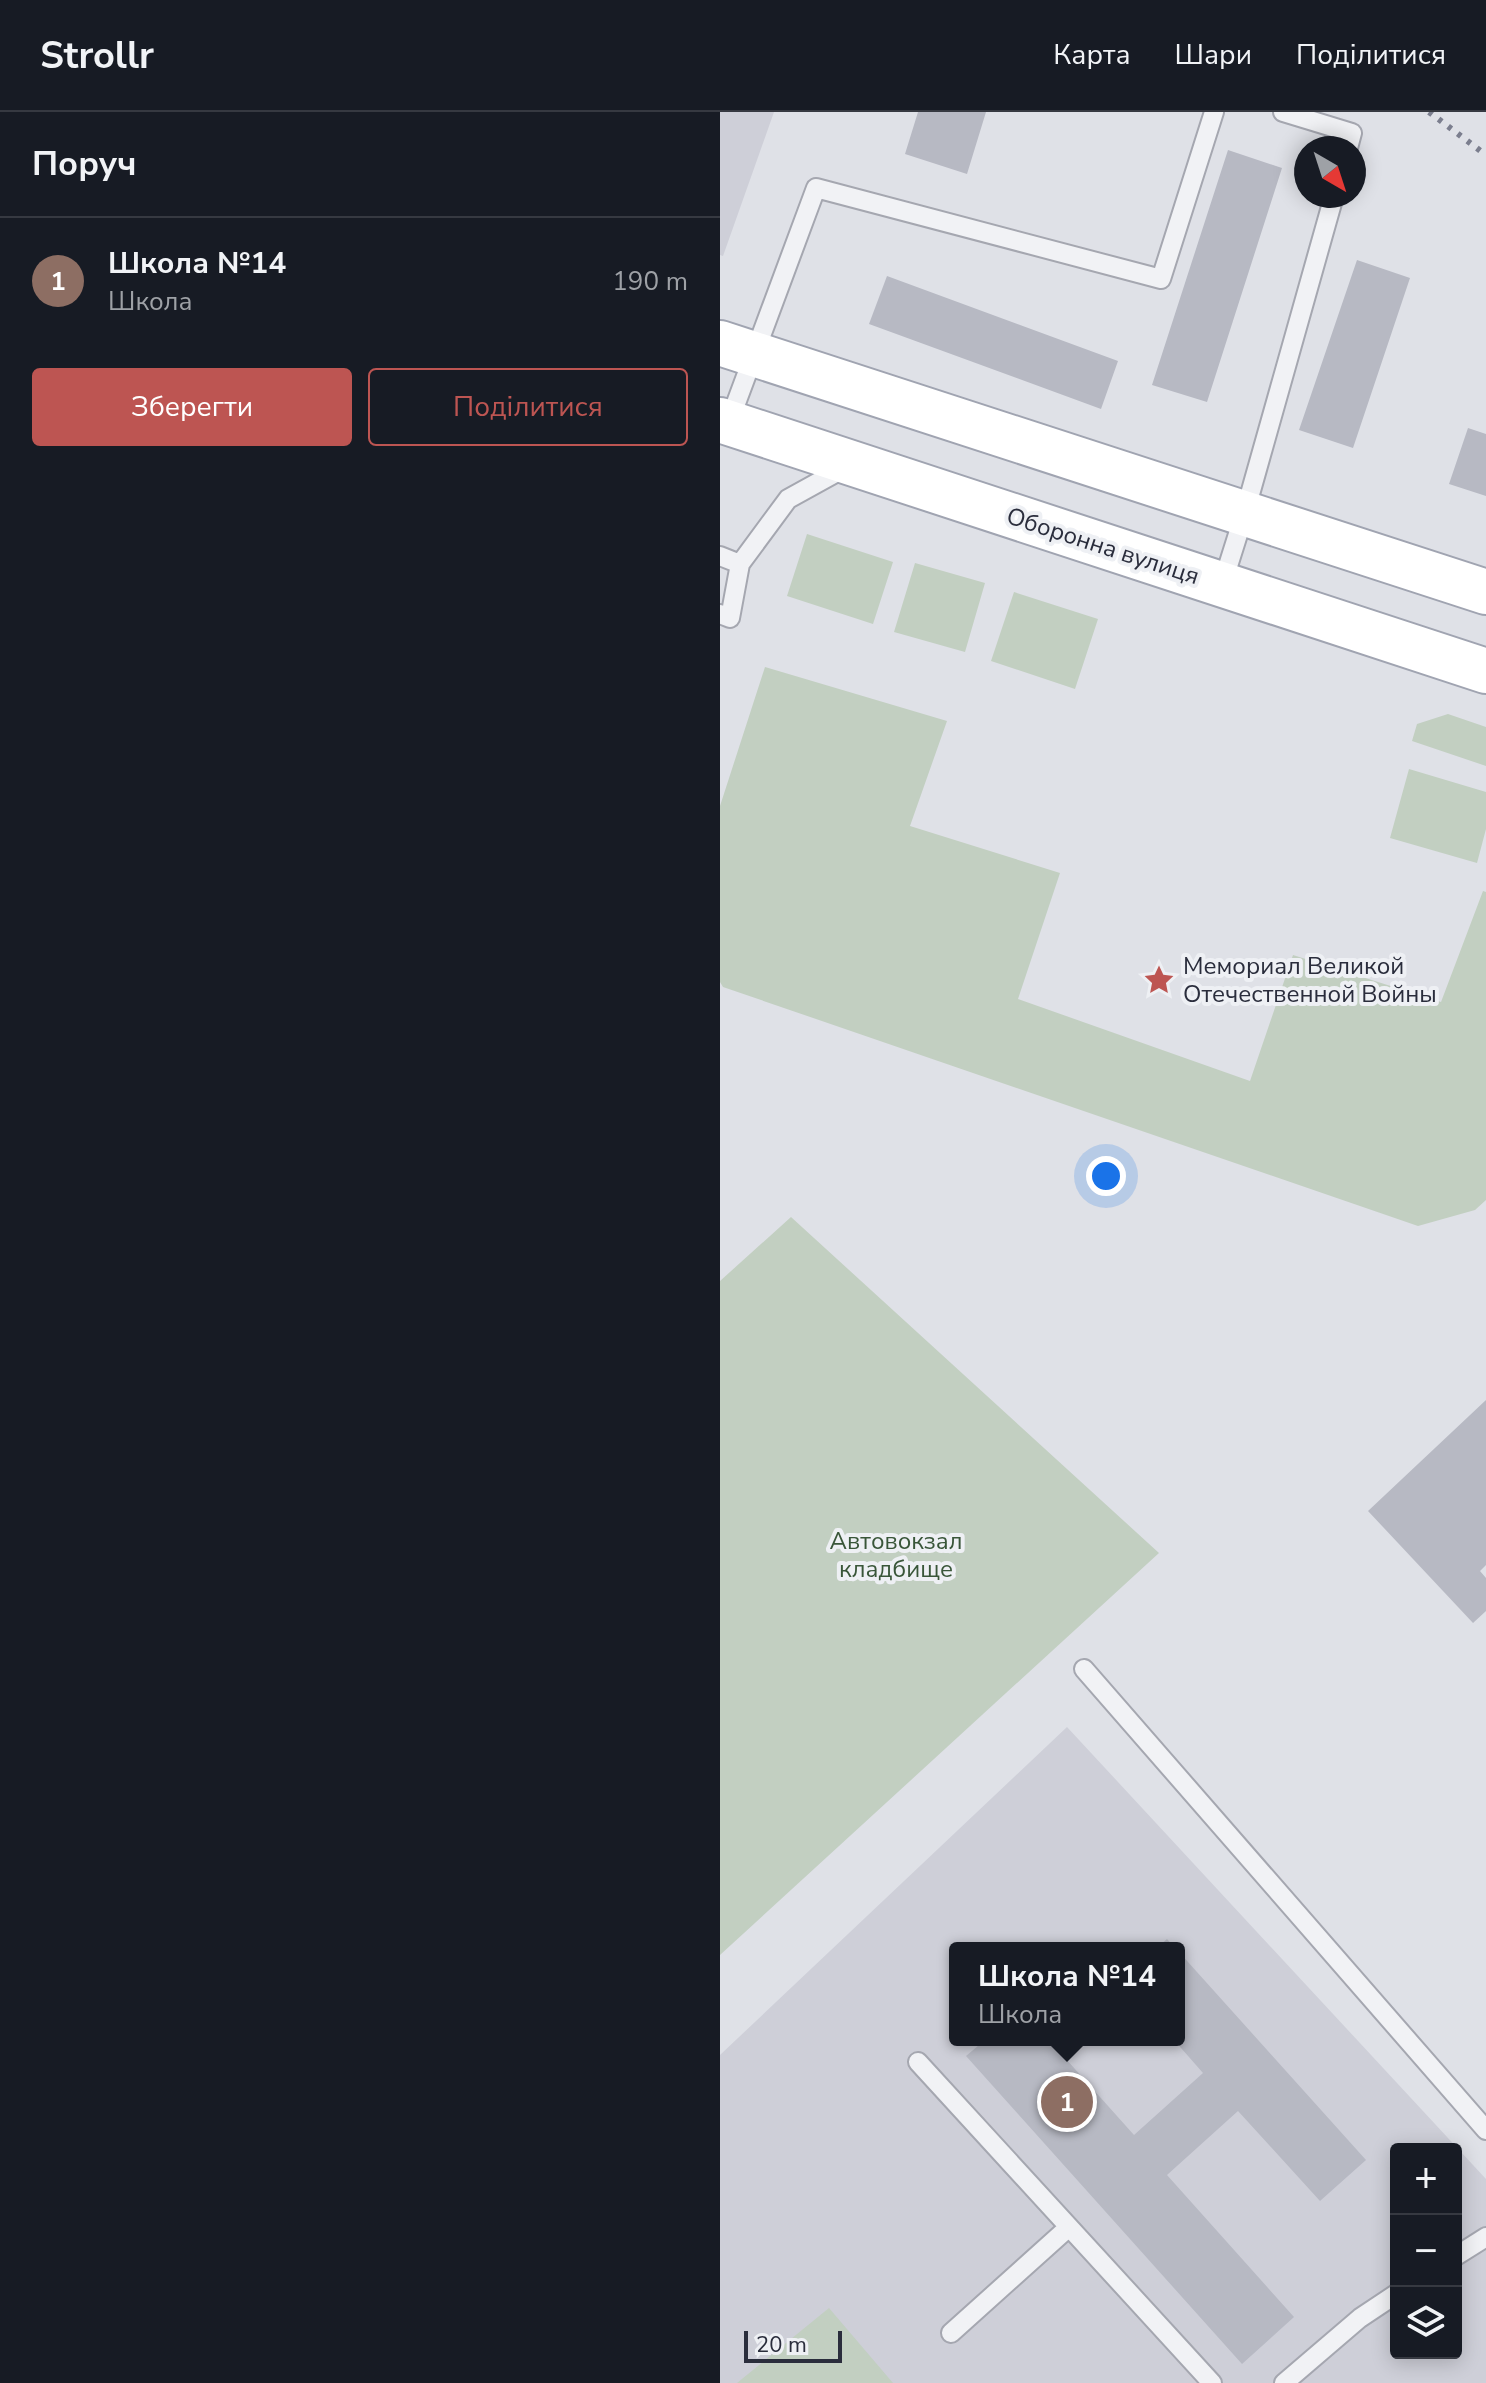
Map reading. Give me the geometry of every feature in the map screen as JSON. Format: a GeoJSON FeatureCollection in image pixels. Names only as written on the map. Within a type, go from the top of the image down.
{"type":"FeatureCollection","features":[{"type":"Feature","properties":{"kind":"main road"},"geometry":{"type":"LineString","coordinates":[[737,348],[1486,592]]}},
{"type":"Feature","properties":{"kind":"main road","name":"Оборонна вулиця"},"geometry":{"type":"LineString","coordinates":[[724,421],[1486,671]]}},
{"type":"Feature","properties":{"kind":"lane"},"geometry":{"type":"LineString","coordinates":[[724,421],[737,348],[816,188],[1161,279],[1214,112]]}},
{"type":"Feature","properties":{"kind":"lane"},"geometry":{"type":"LineString","coordinates":[[1283,112],[1352,133],[1351,136]]}},
{"type":"Feature","properties":{"kind":"lane"},"geometry":{"type":"LineString","coordinates":[[1222,585],[1331,208]]}},
{"type":"Feature","properties":{"kind":"lane"},"geometry":{"type":"LineString","coordinates":[[720,614],[730,618],[740,564],[788,499],[852,464]]}},
{"type":"Feature","properties":{"kind":"lane"},"geometry":{"type":"LineString","coordinates":[[720,556],[740,564]]}},
{"type":"Feature","properties":{"kind":"lane"},"geometry":{"type":"LineString","coordinates":[[1084,1669],[1486,2130]]}},
{"type":"Feature","properties":{"kind":"lane"},"geometry":{"type":"LineString","coordinates":[[918,2062],[1212,2383]]}},
{"type":"Feature","properties":{"kind":"lane"},"geometry":{"type":"LineString","coordinates":[[951,2333],[1069,2227]]}},
{"type":"Feature","properties":{"kind":"lane"},"geometry":{"type":"LineString","coordinates":[[1462,2252],[1486,2237]]}},
{"type":"Feature","properties":{"kind":"lane"},"geometry":{"type":"LineString","coordinates":[[1284,2383],[1360,2318],[1390,2298]]}},
{"type":"Feature","properties":{"kind":"shaded area"},"geometry":{"type":"Polygon","coordinates":[[[720,112],[774,112],[723,256],[720,255],[720,112]]]}},
{"type":"Feature","properties":{"kind":"shaded area"},"geometry":{"type":"Polygon","coordinates":[[[1067,1727],[1453,2143],[1390,2143],[1390,2359],[1462,2359],[1462,2153],[1486,2179],[1486,2383],[720,2383],[720,2055],[1067,1727]]]}},
{"type":"Feature","properties":{"kind":"green space"},"geometry":{"type":"Polygon","coordinates":[[[807,534],[893,562],[873,624],[787,596],[807,534]]]}},
{"type":"Feature","properties":{"kind":"green space"},"geometry":{"type":"Polygon","coordinates":[[[915,563],[985,583],[965,652],[894,632],[915,563]]]}},
{"type":"Feature","properties":{"kind":"green space"},"geometry":{"type":"Polygon","coordinates":[[[1014,592],[1098,619],[1075,689],[991,661],[1014,592]]]}},
{"type":"Feature","properties":{"kind":"green space"},"geometry":{"type":"Polygon","coordinates":[[[765,667],[947,721],[910,826],[1060,873],[1018,999],[1250,1081],[1293,955],[1441,1002],[1483,891],[1486,892],[1486,1200],[1475,1210],[1418,1226],[723,987],[720,982],[720,806],[765,667]]]}},
{"type":"Feature","properties":{"kind":"green space"},"geometry":{"type":"Polygon","coordinates":[[[1448,714],[1486,727],[1486,766],[1412,741],[1417,724],[1448,714]]]}},
{"type":"Feature","properties":{"kind":"green space"},"geometry":{"type":"Polygon","coordinates":[[[1409,769],[1486,792],[1486,829],[1477,863],[1390,838],[1409,769]]]}},
{"type":"Feature","properties":{"kind":"green space","name":"Автовокзал кладбище"},"geometry":{"type":"Polygon","coordinates":[[[791,1217],[1159,1553],[720,1955],[720,1281],[791,1217]]]}},
{"type":"Feature","properties":{"kind":"green space"},"geometry":{"type":"Polygon","coordinates":[[[829,2308],[893,2383],[737,2383],[829,2308]]]}},
{"type":"Feature","properties":{"kind":"building"},"geometry":{"type":"Polygon","coordinates":[[[918,112],[986,112],[967,174],[905,154],[918,112]]]}},
{"type":"Feature","properties":{"kind":"building"},"geometry":{"type":"Polygon","coordinates":[[[1228,150],[1282,168],[1207,402],[1152,385],[1228,150]]]}},
{"type":"Feature","properties":{"kind":"building"},"geometry":{"type":"Polygon","coordinates":[[[1357,260],[1410,278],[1353,448],[1299,430],[1357,260]]]}},
{"type":"Feature","properties":{"kind":"building"},"geometry":{"type":"Polygon","coordinates":[[[887,276],[1118,361],[1101,409],[869,324],[887,276]]]}},
{"type":"Feature","properties":{"kind":"building"},"geometry":{"type":"Polygon","coordinates":[[[1468,428],[1486,434],[1486,496],[1449,484],[1468,428]]]}},
{"type":"Feature","properties":{"kind":"building"},"geometry":{"type":"Polygon","coordinates":[[[1486,1400],[1486,1565],[1480,1571],[1486,1578],[1486,1611],[1473,1623],[1368,1511],[1486,1400]]]}},
{"type":"Feature","properties":{"kind":"building"},"geometry":{"type":"Polygon","coordinates":[[[1185,1959],[1366,2160],[1320,2201],[1238,2111],[1167,2175],[1294,2317],[1242,2364],[966,2056],[978,2046],[1054,2046],[1134,2135],[1203,2073],[1179,2046],[1185,2046],[1185,1959]]]}},
{"type":"Feature","properties":{"kind":"railway"},"geometry":{"type":"LineString","coordinates":[[1429,112],[1486,155]]}},
{"type":"Feature","properties":{"kind":"place","name":"Мемориал Великой Отечественной Войны"},"geometry":{"type":"Point","coordinates":[1159,980]}},
{"type":"Feature","properties":{"kind":"place","name":"Школа №14"},"geometry":{"type":"Point","coordinates":[1067,2102]}}]}
